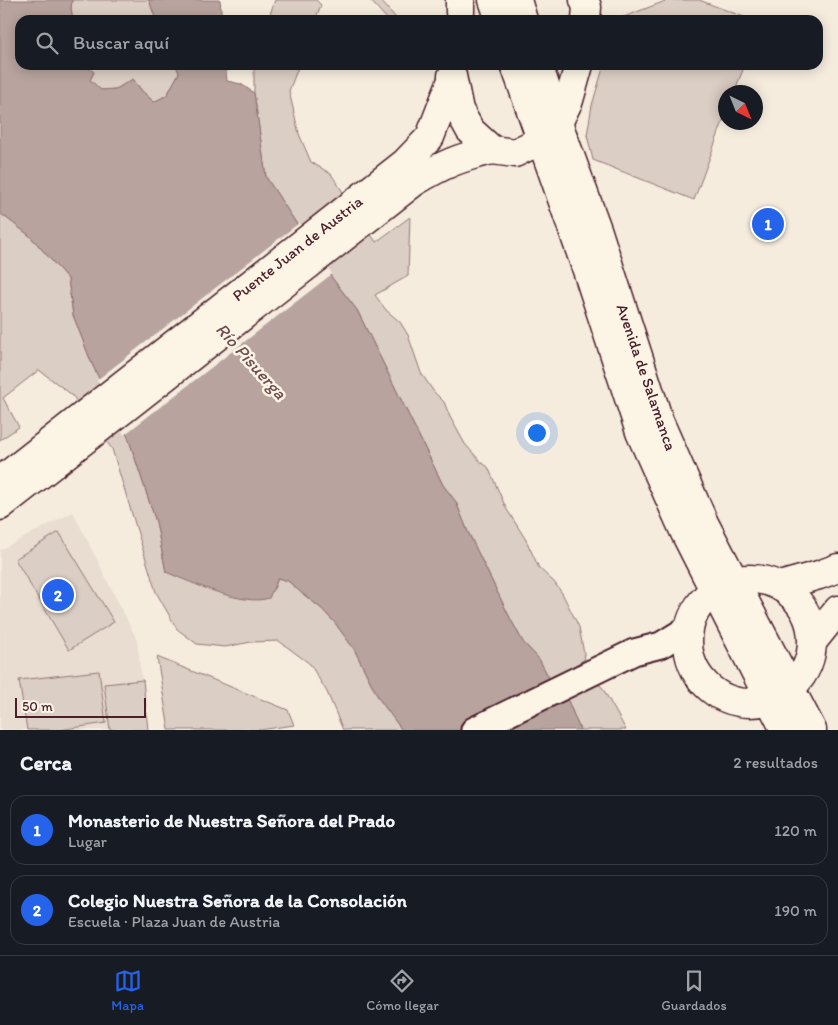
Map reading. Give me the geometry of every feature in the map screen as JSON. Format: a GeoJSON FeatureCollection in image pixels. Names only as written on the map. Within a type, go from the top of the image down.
{"type":"FeatureCollection","features":[{"type":"Feature","properties":{"kind":"main road"},"geometry":{"type":"LineString","coordinates":[[493,0],[498,15]]}},
{"type":"Feature","properties":{"kind":"main road"},"geometry":{"type":"LineString","coordinates":[[517,0],[522,15]]}},
{"type":"Feature","properties":{"kind":"main road","name":"Avenida de Salamanca"},"geometry":{"type":"LineString","coordinates":[[518,70],[590,209],[659,421],[704,523],[724,586],[780,694],[812,730]]}},
{"type":"Feature","properties":{"kind":"main road","name":"Avenida de Salamanca"},"geometry":{"type":"LineString","coordinates":[[539,70],[549,131]]}},
{"type":"Feature","properties":{"kind":"main road"},"geometry":{"type":"LineString","coordinates":[[549,131],[569,100],[578,70]]}},
{"type":"Feature","properties":{"kind":"main road"},"geometry":{"type":"LineString","coordinates":[[452,72],[459,110],[470,130],[492,150]]}},
{"type":"Feature","properties":{"kind":"main road","name":"Puente Juan de Austria"},"geometry":{"type":"LineString","coordinates":[[0,506],[17,477],[396,183],[405,163],[430,136],[452,72]]}},
{"type":"Feature","properties":{"kind":"main road","name":"Puente Juan de Austria"},"geometry":{"type":"LineString","coordinates":[[396,183],[414,182],[449,162],[463,157],[492,150],[515,153],[549,131]]}},
{"type":"Feature","properties":{"kind":"main road"},"geometry":{"type":"LineString","coordinates":[[780,586],[838,568]]}},
{"type":"Feature","properties":{"kind":"main road"},"geometry":{"type":"LineString","coordinates":[[824,730],[817,712],[811,651],[808,620],[802,607],[792,595],[780,586],[765,581],[749,579],[724,586],[703,601],[695,613],[690,627],[688,644],[691,660],[698,674],[709,687],[722,696],[737,701],[754,702],[780,694],[800,677],[811,651],[838,610]]}},
{"type":"Feature","properties":{"kind":"main road","name":"Avenida de Salamanca"},"geometry":{"type":"LineString","coordinates":[[780,694],[785,730]]}},
{"type":"Feature","properties":{"kind":"street"},"geometry":{"type":"LineString","coordinates":[[474,730],[634,652],[661,645],[690,627]]}},
{"type":"Feature","properties":{"kind":"shaded area"},"geometry":{"type":"Polygon","coordinates":[[[72,0],[149,0],[154,15],[72,15],[72,0]]]}},
{"type":"Feature","properties":{"kind":"shaded area"},"geometry":{"type":"Polygon","coordinates":[[[275,0],[316,0],[321,5],[317,15],[270,15],[275,0]]]}},
{"type":"Feature","properties":{"kind":"shaded area"},"geometry":{"type":"Polygon","coordinates":[[[370,0],[380,0],[393,15],[384,15],[370,0]]]}},
{"type":"Feature","properties":{"kind":"shaded area"},"geometry":{"type":"Polygon","coordinates":[[[668,0],[699,0],[739,15],[629,15],[668,0]]]}},
{"type":"Feature","properties":{"kind":"shaded area"},"geometry":{"type":"Polygon","coordinates":[[[91,70],[178,70],[179,73],[167,95],[154,102],[133,79],[116,89],[101,90],[90,80],[94,72],[91,70]]]}},
{"type":"Feature","properties":{"kind":"shaded area"},"geometry":{"type":"Polygon","coordinates":[[[254,70],[297,70],[289,91],[299,134],[311,162],[331,174],[376,242],[410,217],[408,276],[375,295],[386,310],[400,322],[408,335],[421,373],[434,392],[444,402],[465,444],[488,467],[506,508],[526,540],[539,568],[554,582],[562,593],[579,627],[585,659],[572,667],[583,687],[595,682],[602,687],[626,730],[580,730],[566,696],[548,676],[539,659],[523,642],[468,532],[456,502],[443,485],[357,310],[332,278],[266,177],[254,93],[254,70]]]}},
{"type":"Feature","properties":{"kind":"shaded area"},"geometry":{"type":"Polygon","coordinates":[[[602,70],[743,70],[737,85],[718,85],[718,130],[720,130],[694,200],[593,160],[587,135],[592,105],[602,70]]]}},
{"type":"Feature","properties":{"kind":"shaded area"},"geometry":{"type":"Polygon","coordinates":[[[0,213],[30,236],[68,279],[73,315],[92,364],[128,437],[156,522],[166,572],[274,589],[278,578],[288,581],[322,609],[335,623],[354,649],[379,699],[402,730],[343,730],[327,692],[310,664],[279,641],[251,642],[225,647],[197,644],[177,629],[156,592],[112,449],[72,395],[39,370],[3,398],[19,427],[0,440],[0,213]]]}},
{"type":"Feature","properties":{"kind":"shaded area"},"geometry":{"type":"Polygon","coordinates":[[[73,512],[137,640],[148,730],[0,730],[0,550],[73,512]]]}},
{"type":"Feature","properties":{"kind":"shaded area"},"geometry":{"type":"Polygon","coordinates":[[[59,532],[114,622],[69,650],[15,559],[59,532]]]}},
{"type":"Feature","properties":{"kind":"shaded area"},"geometry":{"type":"Polygon","coordinates":[[[157,657],[288,710],[294,725],[260,730],[169,730],[157,657]]]}},
{"type":"Feature","properties":{"kind":"shaded area"},"geometry":{"type":"Polygon","coordinates":[[[99,671],[106,723],[59,730],[27,730],[19,680],[99,671]]]}},
{"type":"Feature","properties":{"kind":"shaded area"},"geometry":{"type":"Polygon","coordinates":[[[143,680],[148,730],[110,730],[104,684],[143,680]]]}},
{"type":"Feature","properties":{"kind":"water","name":"Río Pisuerga"},"geometry":{"type":"Polygon","coordinates":[[[0,0],[72,0],[72,15],[15,15],[15,70],[91,70],[94,72],[90,80],[101,90],[116,89],[133,79],[154,102],[167,95],[179,73],[178,70],[226,70],[227,81],[241,84],[254,93],[266,177],[332,278],[357,310],[443,485],[456,502],[468,532],[510,618],[523,642],[539,659],[548,676],[566,696],[580,730],[402,730],[379,699],[354,649],[335,623],[322,609],[288,581],[278,578],[269,598],[258,600],[217,592],[166,572],[156,522],[128,437],[92,364],[73,315],[68,279],[30,236],[0,213],[0,0]]]}},
{"type":"Feature","properties":{"kind":"water"},"geometry":{"type":"Polygon","coordinates":[[[149,0],[220,0],[222,15],[154,15],[149,0]]]}},
{"type":"Feature","properties":{"kind":"pier"},"geometry":{"type":"Polygon","coordinates":[[[299,223],[332,274],[124,435],[97,380],[299,223]]]}},
{"type":"Feature","properties":{"kind":"place","name":"Monasterio de Nuestra Señora del Prado"},"geometry":{"type":"Point","coordinates":[768,224]}},
{"type":"Feature","properties":{"kind":"place","name":"Colegio Nuestra Señora de la Consolación"},"geometry":{"type":"Point","coordinates":[58,595]}}]}
